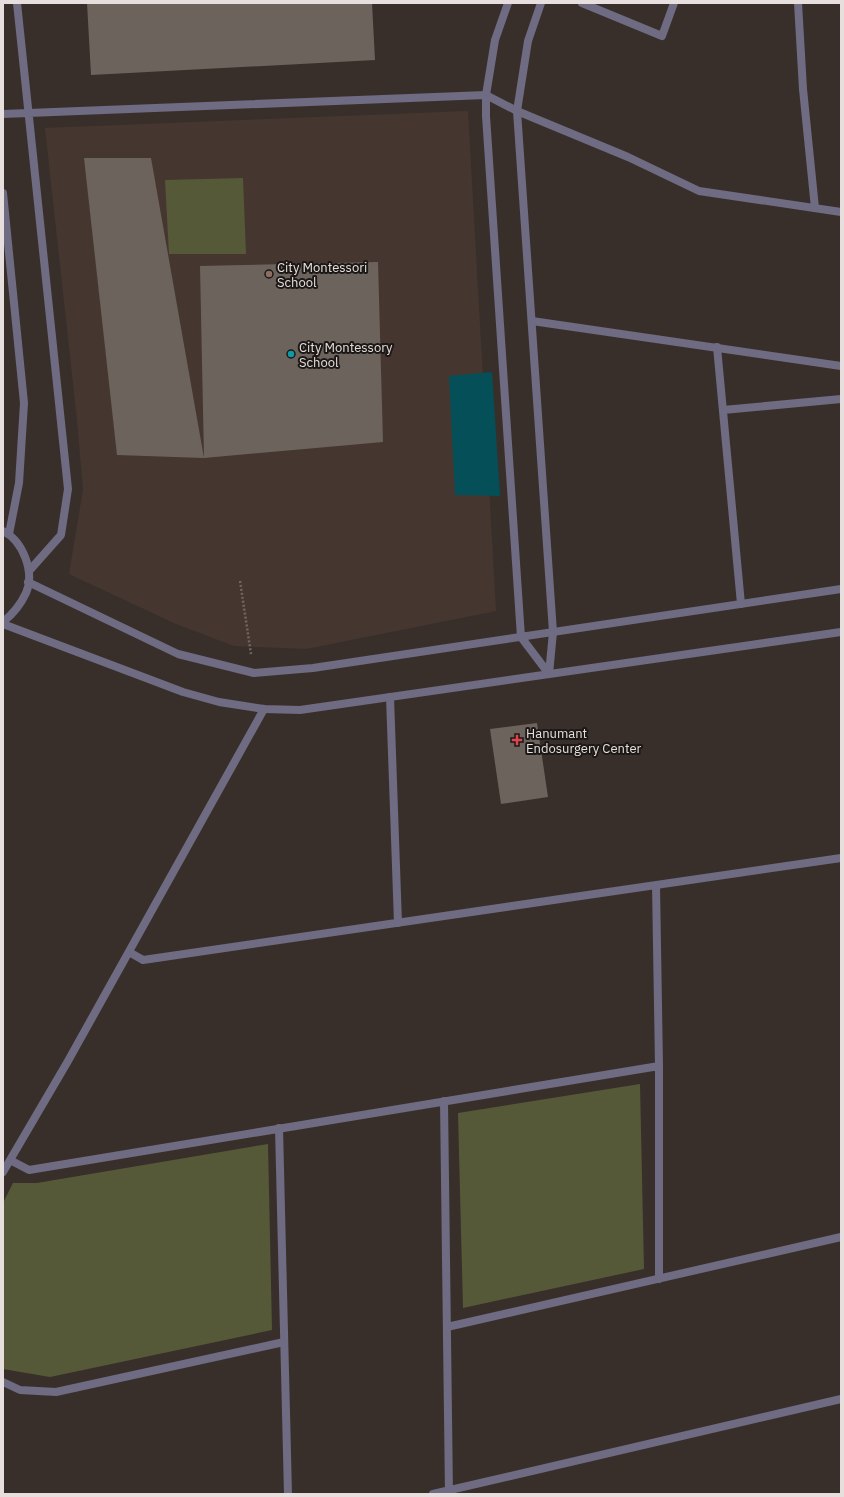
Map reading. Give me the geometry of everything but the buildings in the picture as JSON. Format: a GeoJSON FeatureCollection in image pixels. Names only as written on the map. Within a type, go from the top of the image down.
{"type":"FeatureCollection","features":[{"type":"Feature","properties":{"kind":"street"},"geometry":{"type":"LineString","coordinates":[[17,3],[68,489],[61,534],[28,571]]}},
{"type":"Feature","properties":{"kind":"street"},"geometry":{"type":"LineString","coordinates":[[508,3],[495,40],[486,95],[486,116],[521,637],[549,674]]}},
{"type":"Feature","properties":{"kind":"street"},"geometry":{"type":"LineString","coordinates":[[541,3],[528,41],[517,111],[553,632],[549,674]]}},
{"type":"Feature","properties":{"kind":"street"},"geometry":{"type":"LineString","coordinates":[[582,3],[662,36],[674,3]]}},
{"type":"Feature","properties":{"kind":"street"},"geometry":{"type":"LineString","coordinates":[[798,3],[803,89],[815,208]]}},
{"type":"Feature","properties":{"kind":"street"},"geometry":{"type":"LineString","coordinates":[[3,114],[486,95],[517,111],[628,157],[699,190],[841,212]]}},
{"type":"Feature","properties":{"kind":"street"},"geometry":{"type":"LineString","coordinates":[[3,193],[24,403],[19,483],[6,532],[22,550],[28,571],[27,592],[16,611],[3,623],[183,692],[219,702],[264,709],[300,710],[841,632]]}},
{"type":"Feature","properties":{"kind":"street"},"geometry":{"type":"LineString","coordinates":[[532,321],[841,366]]}},
{"type":"Feature","properties":{"kind":"street"},"geometry":{"type":"LineString","coordinates":[[717,348],[741,604]]}},
{"type":"Feature","properties":{"kind":"street"},"geometry":{"type":"LineString","coordinates":[[723,410],[841,399]]}},
{"type":"Feature","properties":{"kind":"street"},"geometry":{"type":"LineString","coordinates":[[28,582],[178,654],[254,673],[313,668],[841,589]]}},
{"type":"Feature","properties":{"kind":"street"},"geometry":{"type":"LineString","coordinates":[[390,697],[398,923]]}},
{"type":"Feature","properties":{"kind":"street"},"geometry":{"type":"LineString","coordinates":[[3,1172],[129,952],[264,709]]}},
{"type":"Feature","properties":{"kind":"street"},"geometry":{"type":"LineString","coordinates":[[129,952],[143,960],[841,858]]}},
{"type":"Feature","properties":{"kind":"street"},"geometry":{"type":"LineString","coordinates":[[656,885],[659,1066],[659,1279]]}},
{"type":"Feature","properties":{"kind":"street"},"geometry":{"type":"LineString","coordinates":[[10,1160],[29,1170],[659,1066]]}},
{"type":"Feature","properties":{"kind":"street"},"geometry":{"type":"LineString","coordinates":[[444,1102],[449,1492]]}},
{"type":"Feature","properties":{"kind":"street"},"geometry":{"type":"LineString","coordinates":[[279,1128],[288,1494]]}},
{"type":"Feature","properties":{"kind":"street"},"geometry":{"type":"LineString","coordinates":[[447,1327],[841,1237]]}},
{"type":"Feature","properties":{"kind":"street"},"geometry":{"type":"LineString","coordinates":[[3,1382],[20,1390],[56,1392],[284,1342]]}},
{"type":"Feature","properties":{"kind":"street"},"geometry":{"type":"LineString","coordinates":[[433,1494],[449,1492],[841,1399]]}},
{"type":"Feature","properties":{"kind":"path"},"geometry":{"type":"LineString","coordinates":[[240,581],[254,673]]}},
{"type":"Feature","properties":{"kind":"shaded area","name":"City Montessori School"},"geometry":{"type":"Polygon","coordinates":[[[468,111],[496,611],[306,649],[234,646],[176,624],[69,574],[83,490],[77,420],[45,128],[468,111]]]}},
{"type":"Feature","properties":{"kind":"green space"},"geometry":{"type":"Polygon","coordinates":[[[243,178],[246,254],[169,254],[165,180],[243,178]]]}},
{"type":"Feature","properties":{"kind":"green space"},"geometry":{"type":"Polygon","coordinates":[[[640,1084],[644,1269],[463,1308],[458,1113],[640,1084]]]}},
{"type":"Feature","properties":{"kind":"green space"},"geometry":{"type":"Polygon","coordinates":[[[268,1144],[272,1330],[50,1377],[3,1369],[3,1203],[13,1183],[37,1183],[268,1144]]]}},
{"type":"Feature","properties":{"kind":"water"},"geometry":{"type":"Polygon","coordinates":[[[492,372],[500,496],[455,495],[449,376],[492,372]]]}},
{"type":"Feature","properties":{"kind":"place","name":"City Montessori School"},"geometry":{"type":"Point","coordinates":[269,274]}},
{"type":"Feature","properties":{"kind":"place","name":"City Montessory School"},"geometry":{"type":"Point","coordinates":[291,354]}},
{"type":"Feature","properties":{"kind":"place","name":"Hanumant Endosurgery Center"},"geometry":{"type":"Point","coordinates":[517,740]}}]}
